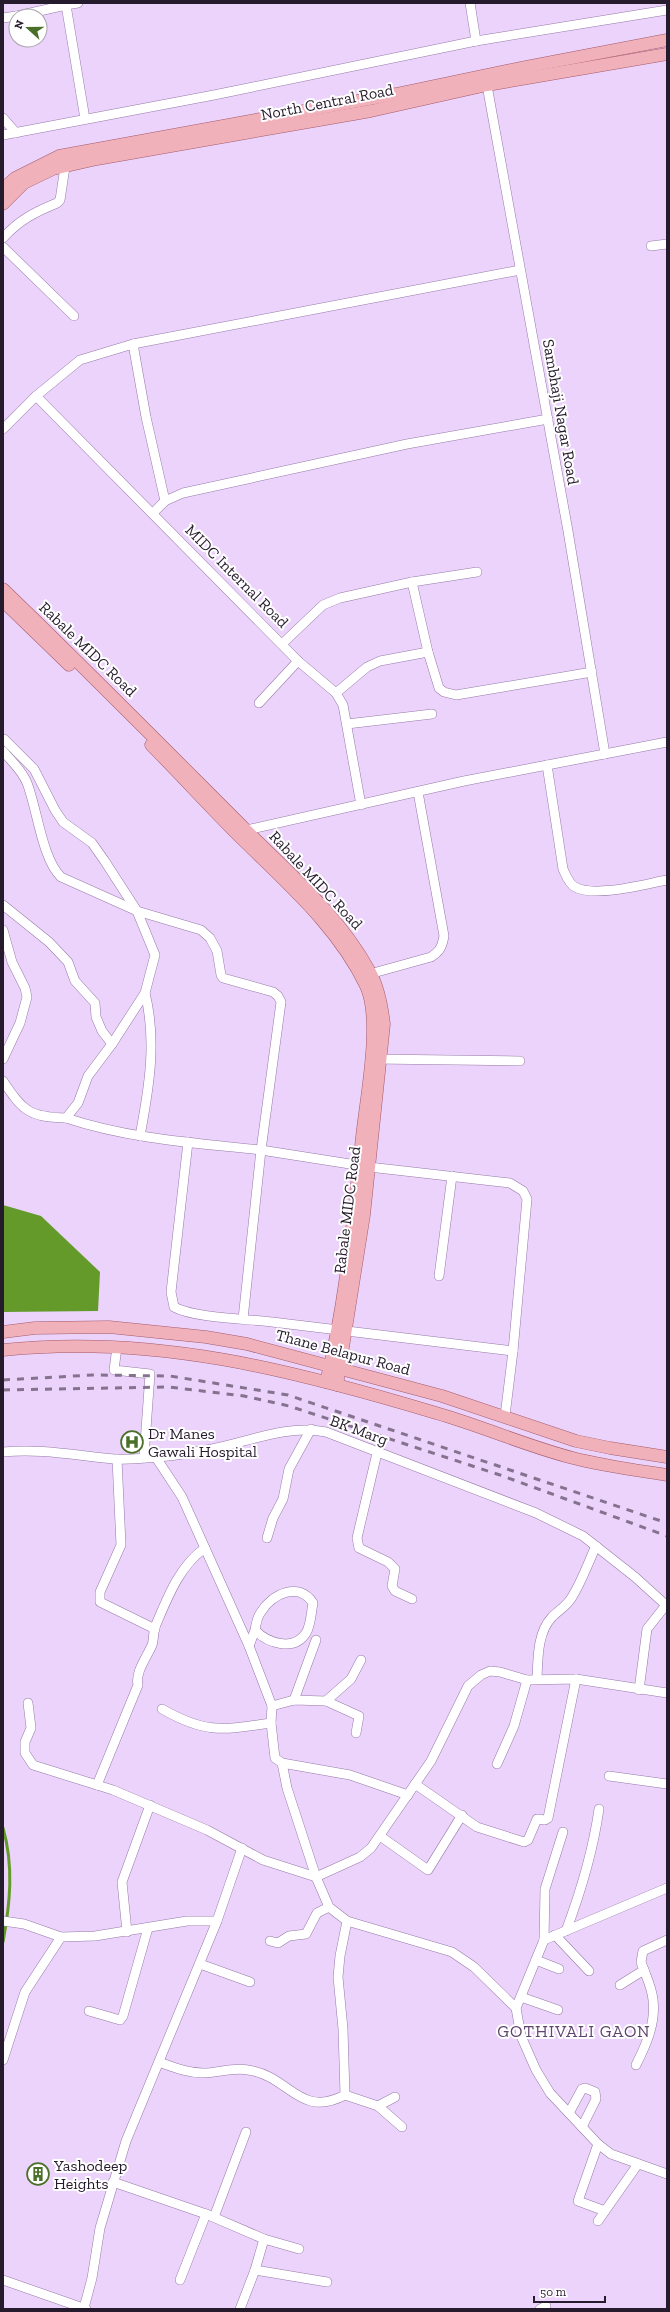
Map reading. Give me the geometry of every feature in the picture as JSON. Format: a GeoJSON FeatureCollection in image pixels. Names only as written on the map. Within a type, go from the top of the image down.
{"type":"FeatureCollection","features":[{"type":"Feature","properties":{"kind":"main road","name":"North Central Road"},"geometry":{"type":"LineString","coordinates":[[3,204],[24,183],[53,169],[97,159],[371,111],[486,80],[667,40]]}},
{"type":"Feature","properties":{"kind":"main road","name":"North Central Road"},"geometry":{"type":"LineString","coordinates":[[3,189],[15,178],[59,156],[389,96],[486,80],[667,54]]}},
{"type":"Feature","properties":{"kind":"main road","name":"Rabale MIDC Road"},"geometry":{"type":"LineString","coordinates":[[3,589],[16,607],[181,769],[326,917],[350,956],[366,975],[367,987],[373,1008],[376,1059],[364,1167],[342,1330],[332,1383]]}},
{"type":"Feature","properties":{"kind":"main road","name":"Rabale MIDC Road"},"geometry":{"type":"LineString","coordinates":[[3,601],[16,607]]}},
{"type":"Feature","properties":{"kind":"main road","name":"Thane Belapur Road"},"geometry":{"type":"LineString","coordinates":[[3,1332],[35,1328],[109,1327],[240,1343],[336,1366],[442,1396],[576,1441],[667,1457]]}},
{"type":"Feature","properties":{"kind":"main road","name":"Thane Belapur Road"},"geometry":{"type":"LineString","coordinates":[[3,1350],[76,1345],[117,1346],[224,1358],[262,1365],[437,1413],[571,1458],[607,1466],[667,1475]]}},
{"type":"Feature","properties":{"kind":"street"},"geometry":{"type":"LineString","coordinates":[[48,8],[78,3]]}},
{"type":"Feature","properties":{"kind":"street"},"geometry":{"type":"LineString","coordinates":[[470,3],[476,41]]}},
{"type":"Feature","properties":{"kind":"street"},"geometry":{"type":"LineString","coordinates":[[66,4],[85,119]]}},
{"type":"Feature","properties":{"kind":"street"},"geometry":{"type":"LineString","coordinates":[[3,135],[476,41],[667,10]]}},
{"type":"Feature","properties":{"kind":"street","name":"Sambhaji Nagar Road"},"geometry":{"type":"LineString","coordinates":[[486,80],[548,419],[606,754]]}},
{"type":"Feature","properties":{"kind":"street"},"geometry":{"type":"LineString","coordinates":[[3,118],[16,133]]}},
{"type":"Feature","properties":{"kind":"street"},"geometry":{"type":"LineString","coordinates":[[3,238],[17,223],[32,213],[57,203],[60,200],[65,167]]}},
{"type":"Feature","properties":{"kind":"street"},"geometry":{"type":"LineString","coordinates":[[651,246],[667,244]]}},
{"type":"Feature","properties":{"kind":"street"},"geometry":{"type":"LineString","coordinates":[[3,247],[74,316]]}},
{"type":"Feature","properties":{"kind":"street"},"geometry":{"type":"LineString","coordinates":[[3,428],[36,396],[80,360],[133,344],[520,270]]}},
{"type":"Feature","properties":{"kind":"street"},"geometry":{"type":"LineString","coordinates":[[133,344],[147,424],[165,500]]}},
{"type":"Feature","properties":{"kind":"street","name":"MIDC Internal Road"},"geometry":{"type":"LineString","coordinates":[[36,396],[298,661],[336,693],[343,705],[361,805]]}},
{"type":"Feature","properties":{"kind":"street"},"geometry":{"type":"LineString","coordinates":[[153,513],[165,500],[183,493],[407,444],[548,419]]}},
{"type":"Feature","properties":{"kind":"street"},"geometry":{"type":"LineString","coordinates":[[282,644],[324,605],[340,598],[412,582],[477,572]]}},
{"type":"Feature","properties":{"kind":"street"},"geometry":{"type":"LineString","coordinates":[[412,582],[428,652],[439,688],[444,692],[456,695],[592,672]]}},
{"type":"Feature","properties":{"kind":"street"},"geometry":{"type":"LineString","coordinates":[[336,693],[367,667],[380,661],[428,652]]}},
{"type":"Feature","properties":{"kind":"street"},"geometry":{"type":"LineString","coordinates":[[259,703],[298,661]]}},
{"type":"Feature","properties":{"kind":"street"},"geometry":{"type":"LineString","coordinates":[[347,724],[432,714]]}},
{"type":"Feature","properties":{"kind":"street"},"geometry":{"type":"LineString","coordinates":[[3,740],[28,761],[63,822],[92,844],[137,911],[155,955],[149,983],[145,993],[112,1044],[88,1076],[78,1103],[66,1118]]}},
{"type":"Feature","properties":{"kind":"street"},"geometry":{"type":"LineString","coordinates":[[241,831],[547,765],[667,742]]}},
{"type":"Feature","properties":{"kind":"street"},"geometry":{"type":"LineString","coordinates":[[3,751],[26,780],[46,849],[57,873],[69,882],[137,911],[201,930],[213,943],[217,951],[221,975],[223,978],[273,992],[278,996],[280,1002],[261,1150],[243,1319]]}},
{"type":"Feature","properties":{"kind":"street"},"geometry":{"type":"LineString","coordinates":[[547,765],[564,869],[569,881],[574,887],[586,891],[601,891],[667,880]]}},
{"type":"Feature","properties":{"kind":"street"},"geometry":{"type":"LineString","coordinates":[[366,975],[431,956],[439,951],[443,945],[444,936],[418,792]]}},
{"type":"Feature","properties":{"kind":"street"},"geometry":{"type":"LineString","coordinates":[[3,906],[49,942],[68,962],[76,981],[95,1003],[96,1017],[102,1031],[112,1044]]}},
{"type":"Feature","properties":{"kind":"street"},"geometry":{"type":"LineString","coordinates":[[3,930],[11,958],[25,988],[27,997],[20,1023],[3,1059]]}},
{"type":"Feature","properties":{"kind":"street"},"geometry":{"type":"LineString","coordinates":[[140,1136],[150,1085],[152,1039],[151,1015],[145,993]]}},
{"type":"Feature","properties":{"kind":"street"},"geometry":{"type":"LineString","coordinates":[[376,1059],[520,1061]]}},
{"type":"Feature","properties":{"kind":"street"},"geometry":{"type":"LineString","coordinates":[[3,1081],[27,1112],[36,1115],[66,1118],[110,1131],[140,1136],[261,1150],[364,1167],[452,1176],[510,1184],[523,1191],[527,1199],[513,1350],[505,1416]]}},
{"type":"Feature","properties":{"kind":"street"},"geometry":{"type":"LineString","coordinates":[[188,1142],[171,1292],[174,1307],[189,1312],[243,1319],[513,1350]]}},
{"type":"Feature","properties":{"kind":"street"},"geometry":{"type":"LineString","coordinates":[[438,1276],[452,1176]]}},
{"type":"Feature","properties":{"kind":"street"},"geometry":{"type":"LineString","coordinates":[[117,1346],[114,1370],[150,1374],[144,1457]]}},
{"type":"Feature","properties":{"kind":"street"},"geometry":{"type":"LineString","coordinates":[[267,1538],[273,1518],[283,1499],[289,1469],[311,1429]]}},
{"type":"Feature","properties":{"kind":"street","name":"BK Marg"},"geometry":{"type":"LineString","coordinates":[[3,1452],[43,1451],[117,1459],[207,1450],[281,1431],[311,1429],[326,1432],[377,1453],[536,1513],[582,1536],[596,1546],[666,1606]]}},
{"type":"Feature","properties":{"kind":"street"},"geometry":{"type":"LineString","coordinates":[[377,1453],[357,1538],[359,1548],[388,1562],[395,1568],[392,1586],[395,1591],[412,1599]]}},
{"type":"Feature","properties":{"kind":"street"},"geometry":{"type":"LineString","coordinates":[[155,1456],[182,1497],[249,1646],[272,1706],[271,1723],[275,1758],[282,1763],[350,1775],[408,1795]]}},
{"type":"Feature","properties":{"kind":"street"},"geometry":{"type":"LineString","coordinates":[[117,1459],[121,1545],[100,1592],[100,1602],[155,1629]]}},
{"type":"Feature","properties":{"kind":"street"},"geometry":{"type":"LineString","coordinates":[[537,1679],[538,1652],[544,1629],[553,1616],[567,1604],[573,1596],[596,1546]]}},
{"type":"Feature","properties":{"kind":"street"},"geometry":{"type":"LineString","coordinates":[[97,1785],[138,1685],[137,1678],[152,1644],[155,1629],[169,1596],[193,1556],[205,1548]]}},
{"type":"Feature","properties":{"kind":"street"},"geometry":{"type":"LineString","coordinates":[[249,1646],[258,1617],[264,1608],[287,1591],[293,1590],[307,1596],[313,1603],[308,1628],[300,1640],[292,1643],[273,1644],[267,1641],[255,1630]]}},
{"type":"Feature","properties":{"kind":"street"},"geometry":{"type":"LineString","coordinates":[[639,1690],[647,1629],[666,1606]]}},
{"type":"Feature","properties":{"kind":"street"},"geometry":{"type":"LineString","coordinates":[[294,1700],[316,1640]]}},
{"type":"Feature","properties":{"kind":"street"},"geometry":{"type":"LineString","coordinates":[[326,1701],[352,1679],[361,1660]]}},
{"type":"Feature","properties":{"kind":"street"},"geometry":{"type":"LineString","coordinates":[[28,1703],[31,1728],[25,1742],[25,1753],[33,1764],[46,1770],[97,1785],[150,1805],[207,1830],[263,1860],[316,1877],[360,1857],[371,1848],[431,1761],[468,1686],[481,1675],[490,1671],[527,1680],[576,1679],[639,1690],[667,1693]]}},
{"type":"Feature","properties":{"kind":"street"},"geometry":{"type":"LineString","coordinates":[[416,1784],[477,1826],[524,1842],[531,1836],[537,1819],[547,1819],[576,1679]]}},
{"type":"Feature","properties":{"kind":"street"},"geometry":{"type":"LineString","coordinates":[[497,1764],[514,1726],[527,1680]]}},
{"type":"Feature","properties":{"kind":"street"},"geometry":{"type":"LineString","coordinates":[[272,1706],[294,1700],[326,1701],[359,1716],[356,1733]]}},
{"type":"Feature","properties":{"kind":"street"},"geometry":{"type":"LineString","coordinates":[[162,1709],[181,1720],[209,1729],[226,1729],[271,1723]]}},
{"type":"Feature","properties":{"kind":"street"},"geometry":{"type":"LineString","coordinates":[[282,1763],[287,1788],[316,1877],[329,1907],[347,1921],[452,1952],[474,1967],[516,2008]]}},
{"type":"Feature","properties":{"kind":"street"},"geometry":{"type":"LineString","coordinates":[[608,1776],[667,1784]]}},
{"type":"Feature","properties":{"kind":"street"},"geometry":{"type":"LineString","coordinates":[[128,1932],[122,1882],[150,1805]]}},
{"type":"Feature","properties":{"kind":"street"},"geometry":{"type":"LineString","coordinates":[[566,1930],[580,1892],[594,1841],[599,1809]]}},
{"type":"Feature","properties":{"kind":"street"},"geometry":{"type":"LineString","coordinates":[[380,1836],[428,1870],[462,1815]]}},
{"type":"Feature","properties":{"kind":"street"},"geometry":{"type":"LineString","coordinates":[[563,1832],[545,1889],[544,1940],[516,2008],[521,2036],[536,2070],[550,2092],[598,2144],[611,2154],[667,2174]]}},
{"type":"Feature","properties":{"kind":"street"},"geometry":{"type":"LineString","coordinates":[[3,2280],[85,2309],[92,2278],[100,2228],[126,2141],[200,1964],[217,1921],[242,1848]]}},
{"type":"Feature","properties":{"kind":"street"},"geometry":{"type":"LineString","coordinates":[[544,1940],[667,1888]]}},
{"type":"Feature","properties":{"kind":"street"},"geometry":{"type":"LineString","coordinates":[[270,1941],[278,1943],[289,1936],[306,1934],[317,1913],[329,1907]]}},
{"type":"Feature","properties":{"kind":"street"},"geometry":{"type":"LineString","coordinates":[[4,1922],[24,1924],[61,1937],[95,1936],[128,1932],[187,1921],[217,1921]]}},
{"type":"Feature","properties":{"kind":"street"},"geometry":{"type":"LineString","coordinates":[[345,2095],[344,2029],[338,1977],[340,1956],[347,1921]]}},
{"type":"Feature","properties":{"kind":"street"},"geometry":{"type":"LineString","coordinates":[[89,2011],[120,2020],[123,2016],[148,1928]]}},
{"type":"Feature","properties":{"kind":"street"},"geometry":{"type":"LineString","coordinates":[[555,1935],[589,1971]]}},
{"type":"Feature","properties":{"kind":"street"},"geometry":{"type":"LineString","coordinates":[[3,2060],[25,1992],[61,1937]]}},
{"type":"Feature","properties":{"kind":"street"},"geometry":{"type":"LineString","coordinates":[[636,2065],[648,2040],[652,2021],[653,2000],[642,1962],[643,1951],[667,1940]]}},
{"type":"Feature","properties":{"kind":"street"},"geometry":{"type":"LineString","coordinates":[[536,1960],[559,1969]]}},
{"type":"Feature","properties":{"kind":"street"},"geometry":{"type":"LineString","coordinates":[[200,1964],[250,1982]]}},
{"type":"Feature","properties":{"kind":"street"},"geometry":{"type":"LineString","coordinates":[[620,1985],[644,1970]]}},
{"type":"Feature","properties":{"kind":"street"},"geometry":{"type":"LineString","coordinates":[[521,1997],[558,2010]]}},
{"type":"Feature","properties":{"kind":"street"},"geometry":{"type":"LineString","coordinates":[[159,2062],[183,2071],[203,2073],[249,2070],[271,2077],[306,2101],[322,2104],[332,2102],[345,2095],[378,2106],[402,2127]]}},
{"type":"Feature","properties":{"kind":"street"},"geometry":{"type":"LineString","coordinates":[[569,2113],[582,2089],[585,2088],[595,2092],[596,2099],[582,2127]]}},
{"type":"Feature","properties":{"kind":"street"},"geometry":{"type":"LineString","coordinates":[[378,2106],[395,2097]]}},
{"type":"Feature","properties":{"kind":"street"},"geometry":{"type":"LineString","coordinates":[[180,2280],[210,2216],[246,2132]]}},
{"type":"Feature","properties":{"kind":"street"},"geometry":{"type":"LineString","coordinates":[[598,2144],[578,2201],[605,2211]]}},
{"type":"Feature","properties":{"kind":"street"},"geometry":{"type":"LineString","coordinates":[[598,2221],[638,2164]]}},
{"type":"Feature","properties":{"kind":"street"},"geometry":{"type":"LineString","coordinates":[[113,2182],[210,2216],[264,2239],[299,2249]]}},
{"type":"Feature","properties":{"kind":"street"},"geometry":{"type":"LineString","coordinates":[[240,2309],[255,2270],[264,2239]]}},
{"type":"Feature","properties":{"kind":"street"},"geometry":{"type":"LineString","coordinates":[[255,2270],[327,2282]]}},
{"type":"Feature","properties":{"kind":"shaded area"},"geometry":{"type":"Polygon","coordinates":[[[3,1205],[41,1216],[100,1272],[98,1311],[3,1312],[3,1205]]]}},
{"type":"Feature","properties":{"kind":"waterway"},"geometry":{"type":"LineString","coordinates":[[3,1828],[9,1856],[10,1871],[8,1914],[3,1942]]}},
{"type":"Feature","properties":{"kind":"railway"},"geometry":{"type":"LineString","coordinates":[[3,1380],[93,1375],[170,1376],[288,1395],[667,1523]]}},
{"type":"Feature","properties":{"kind":"railway"},"geometry":{"type":"LineString","coordinates":[[3,1390],[169,1387],[244,1396],[289,1406],[500,1475],[667,1536]]}},
{"type":"Feature","properties":{"kind":"place","name":"Dr Manes Gawali Hospital"},"geometry":{"type":"Point","coordinates":[132,1442]}},
{"type":"Feature","properties":{"kind":"place","name":"Yashodeep Heights"},"geometry":{"type":"Point","coordinates":[38,2174]}},
{"type":"Feature","properties":{"kind":"district","name":"GOTHIVALI GAON"},"geometry":{"type":"Point","coordinates":[574,2031]}}]}
